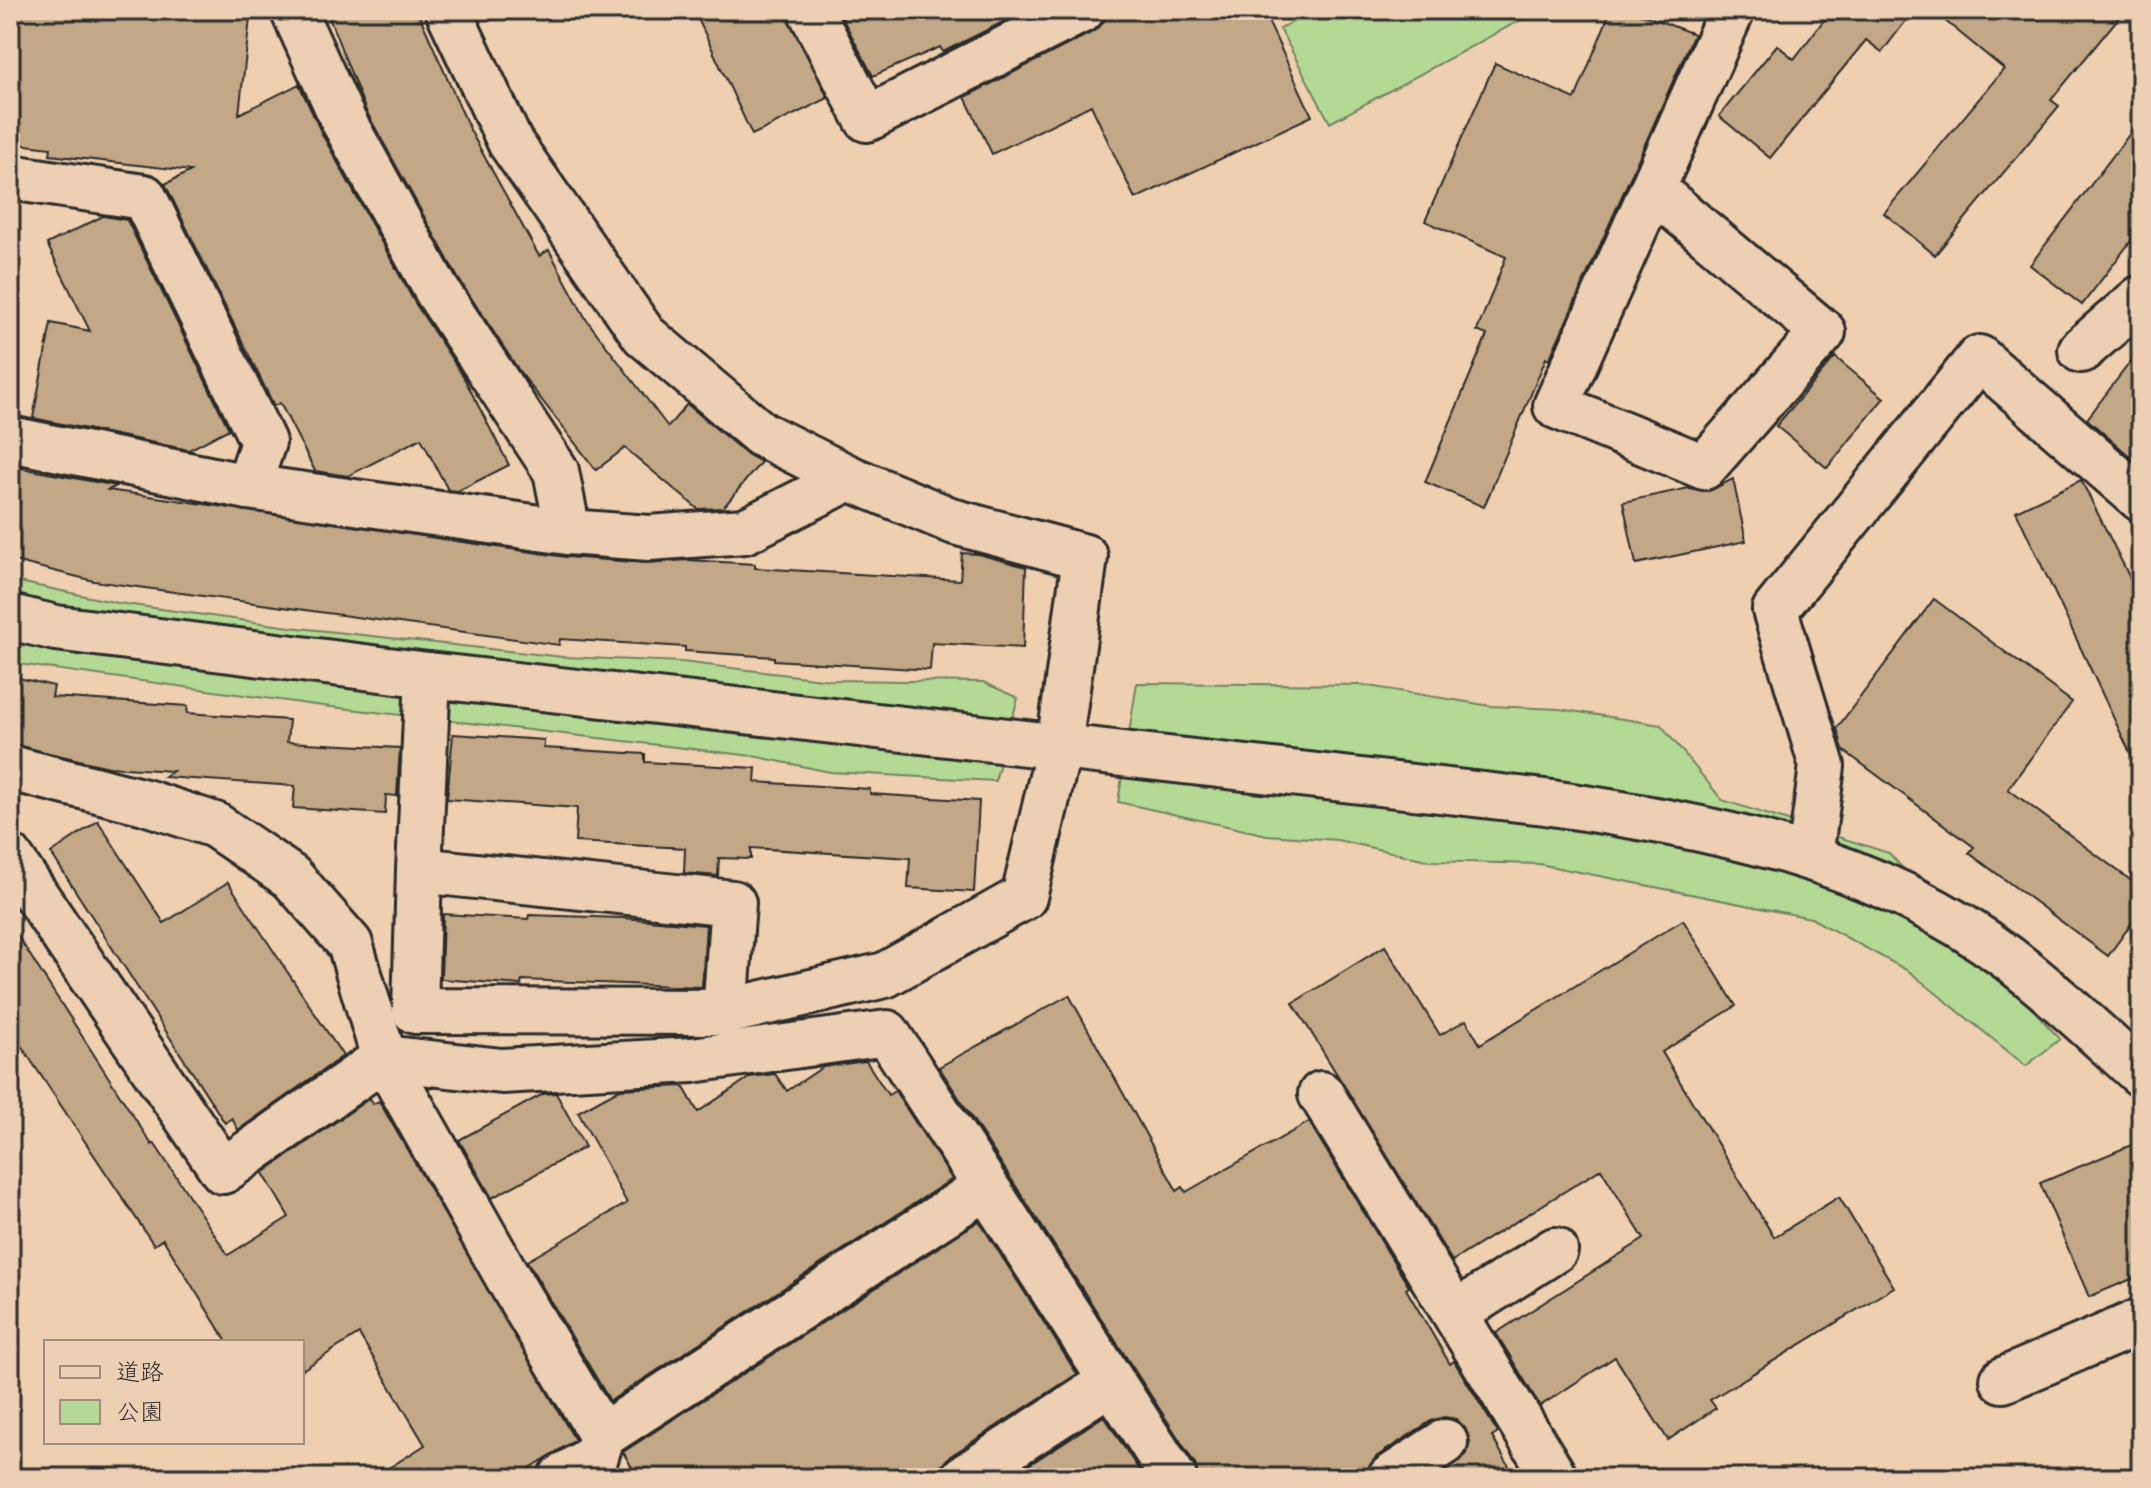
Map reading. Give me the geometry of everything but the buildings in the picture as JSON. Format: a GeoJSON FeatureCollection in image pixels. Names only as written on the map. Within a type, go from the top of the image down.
{"type":"FeatureCollection","features":[{"type":"Feature","properties":{"kind":"street"},"geometry":{"type":"LineString","coordinates":[[293,10],[344,122],[437,291],[556,471],[568,532]]}},
{"type":"Feature","properties":{"kind":"street"},"geometry":{"type":"LineString","coordinates":[[428,675],[415,1011],[725,1012],[885,975],[1024,897],[1059,747],[1085,557],[955,522],[849,478],[761,434],[644,335],[510,142],[448,10]]}},
{"type":"Feature","properties":{"kind":"street"},"geometry":{"type":"LineString","coordinates":[[810,10],[867,119],[1082,10]]}},
{"type":"Feature","properties":{"kind":"street"},"geometry":{"type":"LineString","coordinates":[[1655,191],[1823,332],[1704,467],[1556,406],[1655,191],[1732,10]]}},
{"type":"Feature","properties":{"kind":"street"},"geometry":{"type":"LineString","coordinates":[[10,177],[144,197],[263,442],[248,487]]}},
{"type":"Feature","properties":{"kind":"street"},"geometry":{"type":"LineString","coordinates":[[2081,350],[2141,298]]}},
{"type":"Feature","properties":{"kind":"street"},"geometry":{"type":"LineString","coordinates":[[1810,857],[1822,766],[1775,610],[1979,358],[2141,499]]}},
{"type":"Feature","properties":{"kind":"street"},"geometry":{"type":"LineString","coordinates":[[10,439],[248,487],[568,532],[649,538],[745,531],[849,478]]}},
{"type":"Feature","properties":{"kind":"street"},"geometry":{"type":"LineString","coordinates":[[10,617],[56,628],[428,675],[1545,802],[1675,821],[1752,838],[1810,857],[1912,898],[2007,957],[2140,1073]]}},
{"type":"Feature","properties":{"kind":"street"},"geometry":{"type":"LineString","coordinates":[[10,768],[145,802],[215,825],[291,877],[350,944],[384,1058],[602,1436]]}},
{"type":"Feature","properties":{"kind":"street"},"geometry":{"type":"LineString","coordinates":[[10,857],[223,1171],[384,1058],[502,1071],[692,1060],[887,1033],[984,1188],[1174,1478]]}},
{"type":"Feature","properties":{"kind":"street"},"geometry":{"type":"LineString","coordinates":[[419,870],[733,903],[725,1012]]}},
{"type":"Feature","properties":{"kind":"street"},"geometry":{"type":"LineString","coordinates":[[1321,1094],[1555,1478]]}},
{"type":"Feature","properties":{"kind":"street"},"geometry":{"type":"LineString","coordinates":[[561,1478],[596,1456],[602,1436],[984,1188]]}},
{"type":"Feature","properties":{"kind":"street"},"geometry":{"type":"LineString","coordinates":[[1456,1313],[1555,1250]]}},
{"type":"Feature","properties":{"kind":"street"},"geometry":{"type":"LineString","coordinates":[[2003,1380],[2141,1321]]}},
{"type":"Feature","properties":{"kind":"street"},"geometry":{"type":"LineString","coordinates":[[963,1478],[1110,1382]]}},
{"type":"Feature","properties":{"kind":"street"},"geometry":{"type":"LineString","coordinates":[[1390,1478],[1445,1442]]}},
{"type":"Feature","properties":{"kind":"green space"},"geometry":{"type":"Polygon","coordinates":[[[1314,10],[1539,10],[1330,123],[1280,29],[1314,10]]]}},
{"type":"Feature","properties":{"kind":"green space"},"geometry":{"type":"Polygon","coordinates":[[[10,580],[118,603],[290,627],[563,657],[682,662],[830,680],[983,682],[1018,698],[995,781],[830,772],[753,756],[315,705],[10,663],[10,580]]]}},
{"type":"Feature","properties":{"kind":"green space"},"geometry":{"type":"Polygon","coordinates":[[[1137,683],[1362,685],[1491,706],[1559,709],[1661,725],[1722,800],[1889,853],[2060,1039],[2026,1066],[1910,972],[1811,918],[1539,864],[1431,861],[1337,840],[1267,835],[1118,802],[1137,683]]]}}]}
